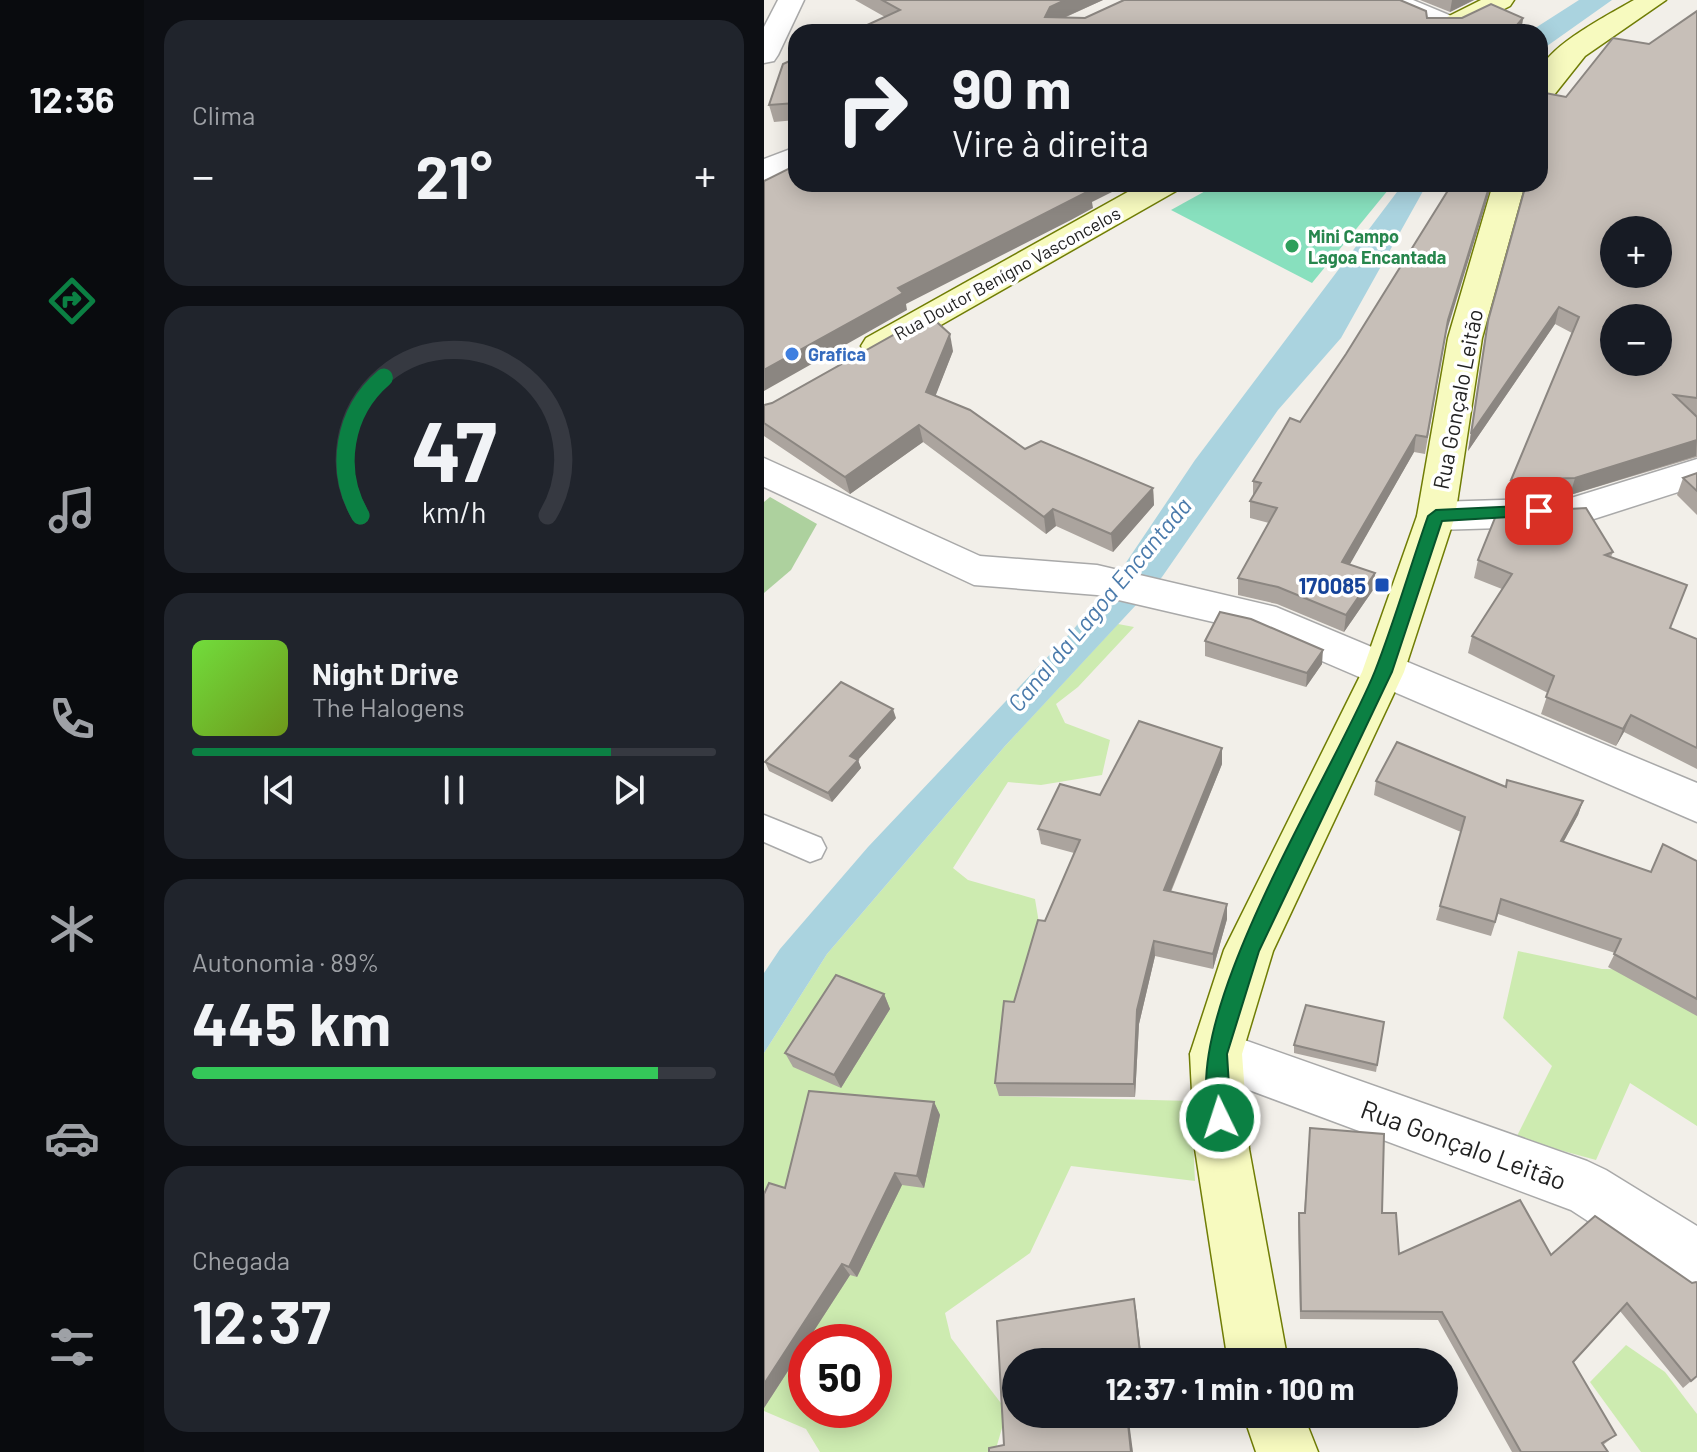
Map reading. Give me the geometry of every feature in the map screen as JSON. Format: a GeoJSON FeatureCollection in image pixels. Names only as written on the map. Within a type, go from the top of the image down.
{"type":"FeatureCollection","features":[{"type":"Feature","properties":{"kind":"main road"},"geometry":{"type":"LineString","coordinates":[[1455,24],[1501,0]]}},
{"type":"Feature","properties":{"kind":"main road"},"geometry":{"type":"LineString","coordinates":[[1548,83],[1566,57],[1596,33],[1653,0]]}},
{"type":"Feature","properties":{"kind":"main road","name":"Rua Doutor Benígno Vasconcelos"},"geometry":{"type":"LineString","coordinates":[[846,364],[1151,192]]}},
{"type":"Feature","properties":{"kind":"main road","name":"Rua Gonçalo Leitão"},"geometry":{"type":"LineString","coordinates":[[1256,1348],[1222,1149],[1216,1054],[1249,950],[1383,672],[1436,516],[1465,338],[1507,192]]}},
{"type":"Feature","properties":{"kind":"main road"},"geometry":{"type":"LineString","coordinates":[[1278,1428],[1287,1452]]}},
{"type":"Feature","properties":{"kind":"street"},"geometry":{"type":"LineString","coordinates":[[764,55],[791,0]]}},
{"type":"Feature","properties":{"kind":"street"},"geometry":{"type":"LineString","coordinates":[[1390,0],[1436,24]]}},
{"type":"Feature","properties":{"kind":"street"},"geometry":{"type":"LineString","coordinates":[[764,171],[788,160]]}},
{"type":"Feature","properties":{"kind":"street"},"geometry":{"type":"LineString","coordinates":[[764,471],[974,570],[1097,580],[1160,592],[1261,618],[1697,803]]}},
{"type":"Feature","properties":{"kind":"street"},"geometry":{"type":"LineString","coordinates":[[1436,516],[1572,512],[1697,472]]}},
{"type":"Feature","properties":{"kind":"street","name":"Rua Gonçalo Leitão"},"geometry":{"type":"LineString","coordinates":[[1216,1054],[1587,1189],[1677,1246],[1697,1263]]}},
{"type":"Feature","properties":{"kind":"lane"},"geometry":{"type":"LineString","coordinates":[[764,828],[810,848]]}},
{"type":"Feature","properties":{"kind":"green space","name":"Mini Campo Lagoa Encantada"},"geometry":{"type":"Polygon","coordinates":[[[1204,192],[1386,192],[1312,283],[1171,210],[1204,192]]]}},
{"type":"Feature","properties":{"kind":"green space"},"geometry":{"type":"Polygon","coordinates":[[[770,497],[817,524],[791,570],[764,593],[764,502],[770,497]]]}},
{"type":"Feature","properties":{"kind":"green space"},"geometry":{"type":"Polygon","coordinates":[[[1118,624],[1134,627],[1078,687],[1056,704],[1065,723],[1110,740],[1102,775],[1041,785],[1008,782],[953,868],[968,880],[1035,899],[1041,935],[999,1096],[1191,1101],[1195,1181],[1071,1166],[1030,1253],[945,1313],[951,1338],[1002,1404],[1002,1428],[995,1452],[820,1452],[804,1428],[892,1428],[892,1324],[788,1324],[788,1421],[764,1411],[764,1053],[827,954],[1005,746],[1118,624]]]}},
{"type":"Feature","properties":{"kind":"green space"},"geometry":{"type":"Polygon","coordinates":[[[1518,951],[1602,969],[1662,970],[1697,986],[1697,1126],[1630,1083],[1596,1160],[1516,1138],[1552,1066],[1503,1018],[1518,951]]]}},
{"type":"Feature","properties":{"kind":"green space"},"geometry":{"type":"Polygon","coordinates":[[[1626,1345],[1665,1372],[1697,1414],[1697,1452],[1641,1452],[1590,1382],[1626,1345]]]}},
{"type":"Feature","properties":{"kind":"water"},"geometry":{"type":"Polygon","coordinates":[[[1579,0],[1612,0],[1548,45],[1548,24],[1542,24],[1579,0]]]}},
{"type":"Feature","properties":{"kind":"water","name":"Canal da Lagoa Encantada"},"geometry":{"type":"Polygon","coordinates":[[[1397,192],[1423,192],[1341,338],[1278,410],[1162,577],[1005,746],[827,954],[764,1053],[764,973],[780,949],[868,847],[1073,630],[1123,567],[1195,460],[1397,192]]]}},
{"type":"Feature","properties":{"kind":"building"},"geometry":{"type":"Polygon","coordinates":[[[882,0],[1065,0],[1050,7],[1045,17],[1085,18],[1124,0],[1400,0],[1426,11],[1427,18],[1462,18],[1491,4],[1523,18],[1518,24],[869,24],[900,10],[882,0]]]}},
{"type":"Feature","properties":{"kind":"building"},"geometry":{"type":"Polygon","coordinates":[[[1697,11],[1697,398],[1674,395],[1697,417],[1697,440],[1575,478],[1511,480],[1579,317],[1559,307],[1471,434],[1488,321],[1524,192],[1548,192],[1548,94],[1566,97],[1613,38],[1649,44],[1697,11]]]}},
{"type":"Feature","properties":{"kind":"building"},"geometry":{"type":"Polygon","coordinates":[[[788,62],[788,104],[769,105],[783,64],[788,62]]]}},
{"type":"Feature","properties":{"kind":"building"},"geometry":{"type":"Polygon","coordinates":[[[788,169],[788,192],[1087,192],[898,288],[903,293],[764,370],[764,181],[788,169]]]}},
{"type":"Feature","properties":{"kind":"building"},"geometry":{"type":"Polygon","coordinates":[[[1447,192],[1488,192],[1448,320],[1427,437],[1416,435],[1342,562],[1375,573],[1346,615],[1278,587],[1238,578],[1277,508],[1250,501],[1261,483],[1253,481],[1290,418],[1300,422],[1447,192]]]}},
{"type":"Feature","properties":{"kind":"building"},"geometry":{"type":"Polygon","coordinates":[[[929,315],[950,334],[926,392],[970,410],[1025,449],[1041,441],[1153,488],[1111,534],[1053,509],[1044,517],[919,425],[845,477],[764,423],[764,405],[929,315]]]}},
{"type":"Feature","properties":{"kind":"building"},"geometry":{"type":"Polygon","coordinates":[[[1697,473],[1697,491],[1683,478],[1697,473]]]}},
{"type":"Feature","properties":{"kind":"building"},"geometry":{"type":"Polygon","coordinates":[[[1586,508],[1613,552],[1605,555],[1687,585],[1670,628],[1697,639],[1697,748],[1631,715],[1623,729],[1546,697],[1554,676],[1472,636],[1512,574],[1478,560],[1497,513],[1586,508]]]}},
{"type":"Feature","properties":{"kind":"building"},"geometry":{"type":"Polygon","coordinates":[[[1220,612],[1251,619],[1323,650],[1307,673],[1205,641],[1220,612]]]}},
{"type":"Feature","properties":{"kind":"building"},"geometry":{"type":"Polygon","coordinates":[[[841,682],[893,709],[850,756],[858,760],[828,793],[765,762],[841,682]]]}},
{"type":"Feature","properties":{"kind":"building"},"geometry":{"type":"Polygon","coordinates":[[[1139,721],[1222,748],[1164,890],[1227,904],[1213,954],[1154,941],[1137,1010],[1134,1084],[995,1083],[1004,1001],[1014,1002],[1038,920],[1045,921],[1080,840],[1038,829],[1060,784],[1100,795],[1139,721]]]}},
{"type":"Feature","properties":{"kind":"building"},"geometry":{"type":"Polygon","coordinates":[[[1397,742],[1506,787],[1507,780],[1583,801],[1561,841],[1651,872],[1663,844],[1697,861],[1697,999],[1614,954],[1621,939],[1501,899],[1495,922],[1440,906],[1465,817],[1376,781],[1397,742]]]}},
{"type":"Feature","properties":{"kind":"building"},"geometry":{"type":"Polygon","coordinates":[[[836,975],[884,994],[834,1075],[785,1053],[836,975]]]}},
{"type":"Feature","properties":{"kind":"building"},"geometry":{"type":"Polygon","coordinates":[[[1306,1005],[1384,1022],[1377,1065],[1294,1045],[1306,1005]]]}},
{"type":"Feature","properties":{"kind":"building"},"geometry":{"type":"Polygon","coordinates":[[[809,1091],[934,1102],[917,1176],[895,1173],[849,1267],[842,1264],[803,1324],[788,1324],[788,1347],[764,1384],[764,1194],[769,1183],[785,1188],[809,1091]]]}},
{"type":"Feature","properties":{"kind":"building"},"geometry":{"type":"Polygon","coordinates":[[[1310,1128],[1384,1134],[1382,1213],[1396,1213],[1399,1254],[1520,1200],[1551,1255],[1595,1216],[1692,1283],[1697,1283],[1697,1376],[1691,1381],[1627,1303],[1573,1362],[1616,1435],[1602,1443],[1608,1452],[1521,1452],[1442,1312],[1301,1311],[1299,1213],[1305,1213],[1310,1128]]]}},
{"type":"Feature","properties":{"kind":"building"},"geometry":{"type":"Polygon","coordinates":[[[1134,1299],[1139,1348],[1002,1348],[1002,1410],[997,1321],[1134,1299]]]}},
{"type":"Feature","properties":{"kind":"building"},"geometry":{"type":"Polygon","coordinates":[[[1003,1428],[1128,1428],[1131,1452],[989,1452],[989,1448],[1004,1445],[1003,1428]]]}},
{"type":"Feature","properties":{"kind":"place","name":"Mini Campo Lagoa Encantada"},"geometry":{"type":"Point","coordinates":[1292,246]}},
{"type":"Feature","properties":{"kind":"place","name":"Grafica"},"geometry":{"type":"Point","coordinates":[792,354]}},
{"type":"Feature","properties":{"kind":"place","name":"170085"},"geometry":{"type":"Point","coordinates":[1382,585]}},
{"type":"Feature","properties":{"kind":"route"},"geometry":{"type":"LineString","coordinates":[[1220,1118],[1216,1054],[1249,950],[1383,672],[1436,516],[1539,511]]}}]}
